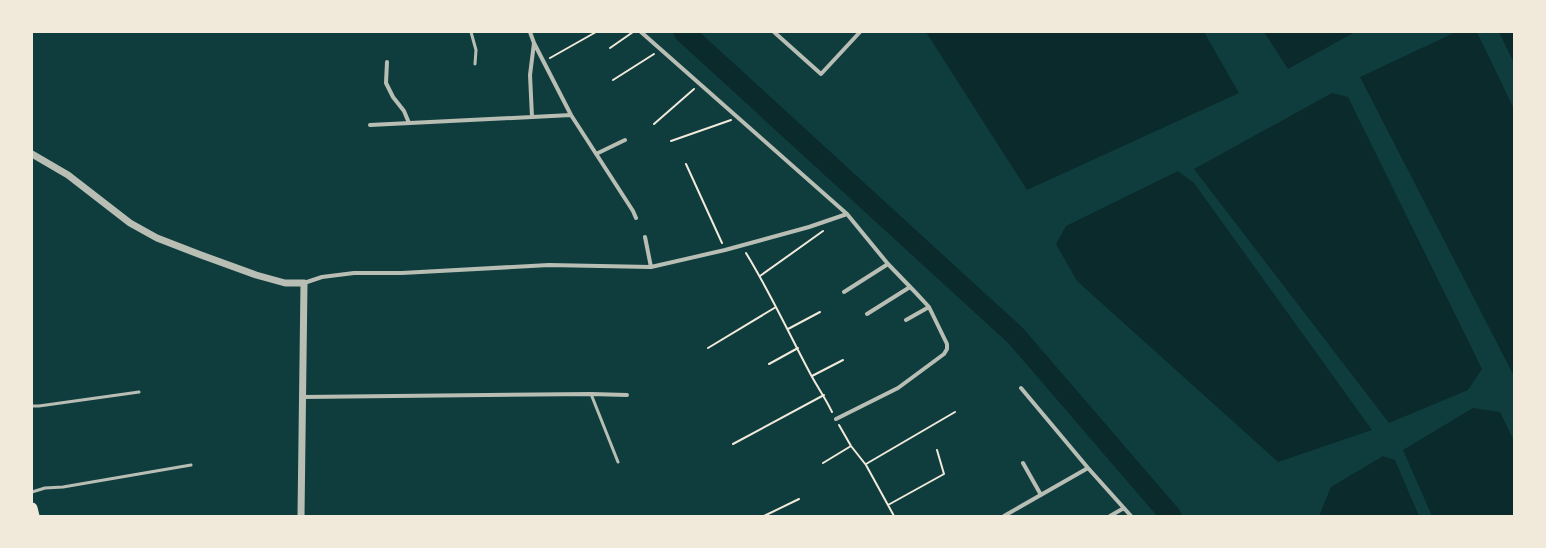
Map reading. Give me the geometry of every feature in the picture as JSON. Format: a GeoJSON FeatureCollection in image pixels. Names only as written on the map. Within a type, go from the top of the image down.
{"type":"FeatureCollection","features":[{"type":"Feature","properties":{"kind":"highway"},"geometry":{"type":"LineString","coordinates":[[32,508],[34,516]]}},
{"type":"Feature","properties":{"kind":"street"},"geometry":{"type":"LineString","coordinates":[[530,32],[571,115],[636,218]]}},
{"type":"Feature","properties":{"kind":"street"},"geometry":{"type":"LineString","coordinates":[[641,32],[847,214],[888,264],[929,307],[947,344],[947,349],[944,354],[898,388],[836,419]]}},
{"type":"Feature","properties":{"kind":"street"},"geometry":{"type":"LineString","coordinates":[[774,32],[821,74],[860,32]]}},
{"type":"Feature","properties":{"kind":"street"},"geometry":{"type":"LineString","coordinates":[[532,117],[530,75],[534,42]]}},
{"type":"Feature","properties":{"kind":"street"},"geometry":{"type":"LineString","coordinates":[[387,62],[386,83],[404,111],[409,123]]}},
{"type":"Feature","properties":{"kind":"street"},"geometry":{"type":"LineString","coordinates":[[370,125],[571,115]]}},
{"type":"Feature","properties":{"kind":"street"},"geometry":{"type":"LineString","coordinates":[[596,154],[625,140]]}},
{"type":"Feature","properties":{"kind":"street"},"geometry":{"type":"LineString","coordinates":[[32,154],[68,175],[130,223],[157,238],[256,275],[285,283],[304,284],[322,276],[354,273],[402,273],[550,265],[651,267],[725,250],[809,227],[847,214]]}},
{"type":"Feature","properties":{"kind":"street"},"geometry":{"type":"LineString","coordinates":[[645,237],[651,267]]}},
{"type":"Feature","properties":{"kind":"street"},"geometry":{"type":"LineString","coordinates":[[844,292],[888,264]]}},
{"type":"Feature","properties":{"kind":"street"},"geometry":{"type":"LineString","coordinates":[[301,516],[304,284]]}},
{"type":"Feature","properties":{"kind":"street"},"geometry":{"type":"LineString","coordinates":[[868,314],[910,287]]}},
{"type":"Feature","properties":{"kind":"street"},"geometry":{"type":"LineString","coordinates":[[906,320],[929,307]]}},
{"type":"Feature","properties":{"kind":"street"},"geometry":{"type":"LineString","coordinates":[[1021,388],[1130,516]]}},
{"type":"Feature","properties":{"kind":"street"},"geometry":{"type":"LineString","coordinates":[[302,397],[591,394],[627,395]]}},
{"type":"Feature","properties":{"kind":"street"},"geometry":{"type":"LineString","coordinates":[[1023,463],[1041,495]]}},
{"type":"Feature","properties":{"kind":"street"},"geometry":{"type":"LineString","coordinates":[[1004,516],[1088,468]]}},
{"type":"Feature","properties":{"kind":"street"},"geometry":{"type":"LineString","coordinates":[[1110,516],[1124,508]]}},
{"type":"Feature","properties":{"kind":"lane"},"geometry":{"type":"LineString","coordinates":[[471,32],[476,50],[475,64]]}},
{"type":"Feature","properties":{"kind":"lane"},"geometry":{"type":"LineString","coordinates":[[32,406],[139,392]]}},
{"type":"Feature","properties":{"kind":"lane"},"geometry":{"type":"LineString","coordinates":[[591,394],[618,462]]}},
{"type":"Feature","properties":{"kind":"lane"},"geometry":{"type":"LineString","coordinates":[[32,492],[45,488],[191,465]]}},
{"type":"Feature","properties":{"kind":"path"},"geometry":{"type":"LineString","coordinates":[[544,61],[572,47],[596,32]]}},
{"type":"Feature","properties":{"kind":"path"},"geometry":{"type":"LineString","coordinates":[[610,48],[633,32]]}},
{"type":"Feature","properties":{"kind":"path"},"geometry":{"type":"LineString","coordinates":[[613,80],[661,50]]}},
{"type":"Feature","properties":{"kind":"path"},"geometry":{"type":"LineString","coordinates":[[654,124],[699,84]]}},
{"type":"Feature","properties":{"kind":"path"},"geometry":{"type":"LineString","coordinates":[[671,141],[738,118]]}},
{"type":"Feature","properties":{"kind":"path"},"geometry":{"type":"LineString","coordinates":[[686,164],[725,250]]}},
{"type":"Feature","properties":{"kind":"path"},"geometry":{"type":"LineString","coordinates":[[760,276],[828,227]]}},
{"type":"Feature","properties":{"kind":"path"},"geometry":{"type":"LineString","coordinates":[[742,245],[851,446],[866,465],[894,516]]}},
{"type":"Feature","properties":{"kind":"path"},"geometry":{"type":"LineString","coordinates":[[708,348],[776,307]]}},
{"type":"Feature","properties":{"kind":"path"},"geometry":{"type":"LineString","coordinates":[[788,329],[820,312]]}},
{"type":"Feature","properties":{"kind":"path"},"geometry":{"type":"LineString","coordinates":[[769,364],[798,348]]}},
{"type":"Feature","properties":{"kind":"path"},"geometry":{"type":"LineString","coordinates":[[812,376],[842,360]]}},
{"type":"Feature","properties":{"kind":"path"},"geometry":{"type":"LineString","coordinates":[[733,444],[824,395]]}},
{"type":"Feature","properties":{"kind":"path"},"geometry":{"type":"LineString","coordinates":[[866,465],[955,412]]}},
{"type":"Feature","properties":{"kind":"path"},"geometry":{"type":"LineString","coordinates":[[823,464],[851,446]]}},
{"type":"Feature","properties":{"kind":"path"},"geometry":{"type":"LineString","coordinates":[[888,505],[944,474],[937,450]]}},
{"type":"Feature","properties":{"kind":"path"},"geometry":{"type":"LineString","coordinates":[[764,516],[798,498]]}},
{"type":"Feature","properties":{"kind":"water"},"geometry":{"type":"Polygon","coordinates":[[[926,32],[1204,32],[1239,93],[1027,190],[926,32]]]}},
{"type":"Feature","properties":{"kind":"water"},"geometry":{"type":"Polygon","coordinates":[[[1264,32],[1355,32],[1288,69],[1264,32]]]}},
{"type":"Feature","properties":{"kind":"water"},"geometry":{"type":"Polygon","coordinates":[[[1456,32],[1477,32],[1514,109],[1514,376],[1360,77],[1456,32]]]}},
{"type":"Feature","properties":{"kind":"water"},"geometry":{"type":"Polygon","coordinates":[[[1499,32],[1514,32],[1514,63],[1499,32]]]}},
{"type":"Feature","properties":{"kind":"water"},"geometry":{"type":"Polygon","coordinates":[[[1332,93],[1348,97],[1482,369],[1468,390],[1389,423],[1194,169],[1332,93]]]}},
{"type":"Feature","properties":{"kind":"water"},"geometry":{"type":"Polygon","coordinates":[[[1178,171],[1194,183],[1372,430],[1278,462],[1077,281],[1056,244],[1066,226],[1178,171]]]}},
{"type":"Feature","properties":{"kind":"water"},"geometry":{"type":"Polygon","coordinates":[[[1473,408],[1500,412],[1514,441],[1514,516],[1432,516],[1403,450],[1473,408]]]}},
{"type":"Feature","properties":{"kind":"water"},"geometry":{"type":"Polygon","coordinates":[[[1383,456],[1395,460],[1419,516],[1319,516],[1331,487],[1383,456]]]}},
{"type":"Feature","properties":{"kind":"waterway"},"geometry":{"type":"LineString","coordinates":[[684,32],[1016,336],[1171,516]]}}]}
